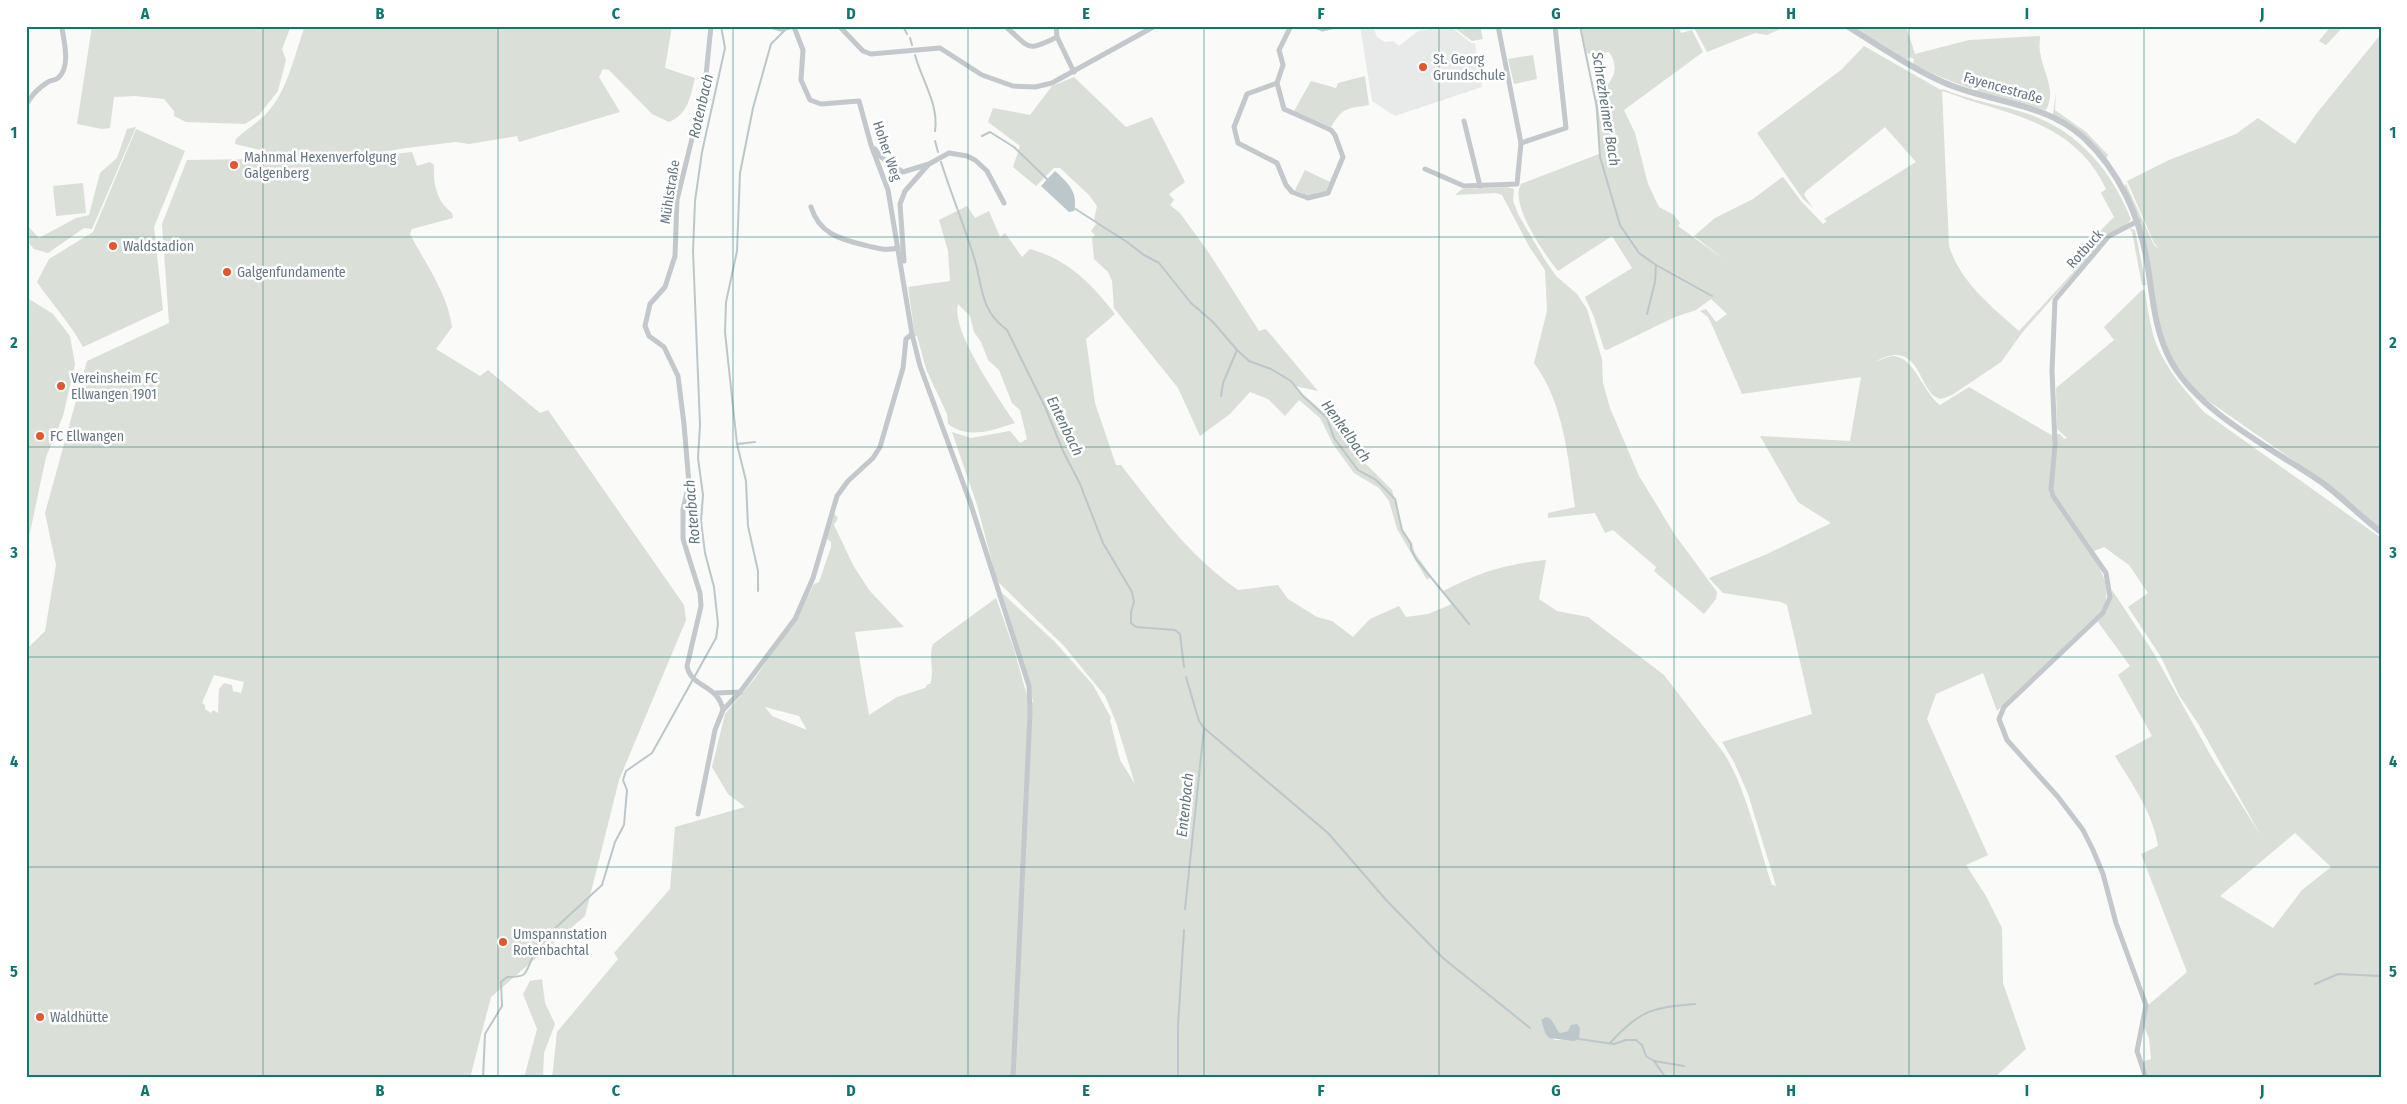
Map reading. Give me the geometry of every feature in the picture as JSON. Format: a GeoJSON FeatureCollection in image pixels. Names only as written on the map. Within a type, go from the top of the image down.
{"type":"FeatureCollection","features":[{"type":"Feature","properties":{"kind":"street","name":"Mühlstraße"},"geometry":{"type":"LineString","coordinates":[[711,26],[705,85],[678,200],[675,256],[665,287],[650,304],[645,326],[649,336],[664,347],[678,376],[689,484],[683,509],[683,539],[700,593],[701,606],[687,666],[690,677],[716,693]]}},
{"type":"Feature","properties":{"kind":"street"},"geometry":{"type":"LineString","coordinates":[[770,26],[781,29],[792,27]]}},
{"type":"Feature","properties":{"kind":"street"},"geometry":{"type":"LineString","coordinates":[[839,26],[863,51],[871,54],[940,48],[982,75],[1012,86],[1035,87],[1052,83],[1074,72],[1155,26]]}},
{"type":"Feature","properties":{"kind":"street"},"geometry":{"type":"LineString","coordinates":[[1005,26],[1030,48],[1036,48],[1057,37]]}},
{"type":"Feature","properties":{"kind":"street"},"geometry":{"type":"LineString","coordinates":[[1056,26],[1057,37],[1074,72]]}},
{"type":"Feature","properties":{"kind":"street"},"geometry":{"type":"LineString","coordinates":[[1277,83],[1247,94],[1234,127],[1238,143],[1277,163],[1286,185],[1292,192],[1308,198],[1328,193],[1343,157],[1335,135],[1331,130],[1284,109],[1277,83],[1283,65],[1279,50],[1291,26]]}},
{"type":"Feature","properties":{"kind":"street"},"geometry":{"type":"LineString","coordinates":[[1315,26],[1322,29],[1336,26]]}},
{"type":"Feature","properties":{"kind":"street"},"geometry":{"type":"LineString","coordinates":[[1425,169],[1464,186],[1517,184],[1521,144],[1498,26]]}},
{"type":"Feature","properties":{"kind":"street"},"geometry":{"type":"LineString","coordinates":[[1521,144],[1566,128],[1555,26]]}},
{"type":"Feature","properties":{"kind":"street","name":"Fayencestraße"},"geometry":{"type":"LineString","coordinates":[[1847,26],[1945,83],[1982,96],[2048,114],[2068,125],[2101,156],[2120,182],[2138,221],[2162,340],[2172,362],[2188,387],[2212,409],[2325,485],[2381,532]]}},
{"type":"Feature","properties":{"kind":"street","name":"Hoher Weg"},"geometry":{"type":"LineString","coordinates":[[792,27],[803,50],[801,80],[806,95],[810,100],[821,104],[860,101],[871,145],[888,190],[912,334],[920,366],[970,502],[1029,686],[1030,713],[1013,1078]]}},
{"type":"Feature","properties":{"kind":"street"},"geometry":{"type":"LineString","coordinates":[[26,105],[32,95],[48,82],[58,78],[64,68],[65,47],[62,28]]}},
{"type":"Feature","properties":{"kind":"street"},"geometry":{"type":"LineString","coordinates":[[1464,122],[1480,186]]}},
{"type":"Feature","properties":{"kind":"street"},"geometry":{"type":"LineString","coordinates":[[871,145],[881,156],[914,180]]}},
{"type":"Feature","properties":{"kind":"street"},"geometry":{"type":"LineString","coordinates":[[903,172],[929,164],[949,153],[967,156],[983,166],[996,185],[1004,203]]}},
{"type":"Feature","properties":{"kind":"street"},"geometry":{"type":"LineString","coordinates":[[902,266],[904,262],[900,204],[905,191],[929,164]]}},
{"type":"Feature","properties":{"kind":"street"},"geometry":{"type":"LineString","coordinates":[[811,206],[814,217],[830,234],[841,240],[888,250],[898,248]]}},
{"type":"Feature","properties":{"kind":"street","name":"Rotbuck"},"geometry":{"type":"LineString","coordinates":[[2138,221],[2109,236],[2055,300],[2052,371],[2055,444],[2051,489],[2053,496],[2106,574],[2110,597],[2103,613],[2004,707],[1999,719],[2007,740],[2058,797],[2083,830],[2103,874],[2116,923],[2146,1005],[2137,1051],[2146,1078]]}},
{"type":"Feature","properties":{"kind":"street"},"geometry":{"type":"LineString","coordinates":[[698,814],[715,730],[724,710],[740,692],[795,619],[822,552],[837,496],[848,481],[873,458],[880,447],[902,368],[906,339],[912,334]]}},
{"type":"Feature","properties":{"kind":"street"},"geometry":{"type":"LineString","coordinates":[[724,710],[716,693],[740,692]]}},
{"type":"Feature","properties":{"kind":"shaded area"},"geometry":{"type":"Polygon","coordinates":[[[92,26],[291,26],[282,49],[286,60],[278,91],[259,115],[245,124],[186,122],[174,116],[174,111],[164,99],[135,96],[114,97],[110,128],[102,129],[77,124],[92,26]]]}},
{"type":"Feature","properties":{"kind":"shaded area"},"geometry":{"type":"Polygon","coordinates":[[[305,26],[672,26],[665,68],[695,78],[687,105],[680,115],[669,122],[652,114],[609,70],[603,69],[599,77],[620,112],[519,142],[517,136],[469,144],[456,142],[352,157],[320,158],[268,152],[235,144],[236,139],[266,114],[280,95],[290,72],[305,26]]]}},
{"type":"Feature","properties":{"kind":"shaded area","name":"St. Georg Grundschule"},"geometry":{"type":"Polygon","coordinates":[[[1360,26],[1373,26],[1377,37],[1385,42],[1393,41],[1399,46],[1418,31],[1450,26],[1471,43],[1475,43],[1482,87],[1395,116],[1372,101],[1360,26]]]}},
{"type":"Feature","properties":{"kind":"shaded area"},"geometry":{"type":"Polygon","coordinates":[[[1452,26],[1480,26],[1483,39],[1472,41],[1452,26]]]}},
{"type":"Feature","properties":{"kind":"shaded area"},"geometry":{"type":"Polygon","coordinates":[[[1580,26],[1679,26],[1681,33],[1692,30],[1703,52],[1624,110],[1635,133],[1648,184],[1659,207],[1674,215],[1680,223],[1678,226],[1725,260],[1694,236],[1715,218],[1753,199],[1781,178],[1783,177],[1801,201],[1823,224],[1827,221],[1824,219],[1916,162],[1885,127],[1806,191],[1804,195],[1813,208],[1803,199],[1757,133],[1841,70],[1864,46],[1941,90],[2030,115],[2068,135],[2084,148],[2111,180],[2131,219],[2127,225],[2109,234],[2022,333],[2001,362],[1952,395],[1941,399],[1933,395],[1911,361],[1902,356],[1894,356],[1901,358],[1914,369],[1934,400],[1940,405],[1969,387],[2053,436],[2049,493],[2099,567],[2106,584],[2106,600],[2101,612],[1997,711],[1983,673],[1936,694],[1927,719],[1988,855],[1966,865],[1986,896],[2002,928],[2003,983],[2026,1049],[1994,1078],[552,1078],[557,1032],[618,959],[614,953],[670,889],[675,827],[745,807],[728,794],[712,767],[725,714],[755,678],[796,619],[814,584],[819,582],[831,547],[831,542],[827,539],[833,512],[838,518],[834,525],[853,565],[869,590],[904,627],[855,632],[869,715],[897,697],[925,688],[930,684],[933,644],[996,598],[1014,649],[1029,703],[1033,702],[1029,682],[1002,593],[1055,642],[1093,685],[1111,718],[1120,760],[1135,784],[1116,722],[1105,696],[1064,646],[997,581],[977,505],[952,432],[971,438],[1010,431],[1020,443],[1027,439],[1020,410],[1012,403],[999,370],[988,360],[981,342],[974,332],[970,316],[958,304],[958,316],[969,347],[988,382],[1015,423],[989,431],[972,433],[956,429],[948,424],[947,414],[926,369],[917,336],[915,336],[908,287],[950,281],[948,251],[939,220],[967,206],[975,218],[989,211],[1000,237],[1005,233],[1022,257],[1030,249],[1056,259],[1078,274],[1115,314],[1086,339],[1095,403],[1116,465],[1121,465],[1147,499],[1204,563],[1238,590],[1278,585],[1288,599],[1317,617],[1332,621],[1353,637],[1370,619],[1399,606],[1406,617],[1428,614],[1452,604],[1443,591],[1457,584],[1505,567],[1546,560],[1539,599],[1557,611],[1588,617],[1664,675],[1723,752],[1731,765],[1745,798],[1772,885],[1776,886],[1748,794],[1734,762],[1722,742],[1812,714],[1787,605],[1781,602],[1723,593],[1709,578],[1767,554],[1831,523],[1798,502],[1760,436],[1850,441],[1861,377],[1742,394],[1708,317],[1700,311],[1706,309],[1716,322],[1727,314],[1711,299],[1696,310],[1675,317],[1607,350],[1604,349],[1594,317],[1585,297],[1632,268],[1612,236],[1558,271],[1530,229],[1520,203],[1519,193],[1521,184],[1599,154],[1595,100],[1605,94],[1605,88],[1612,79],[1615,66],[1609,52],[1592,55],[1587,53],[1580,26]],[[1942,91],[1949,246],[1954,259],[1969,283],[2019,331],[2077,268],[2095,236],[2114,217],[2101,193],[2106,189],[2095,170],[2083,155],[2068,142],[2052,131],[2017,115],[1942,91]],[[765,707],[772,716],[807,730],[799,716],[765,707]],[[1541,1020],[1545,1033],[1555,1040],[1579,1039],[1579,1034],[1568,1031],[1560,1033],[1556,1030],[1553,1021],[1541,1020]]]}},
{"type":"Feature","properties":{"kind":"shaded area"},"geometry":{"type":"Polygon","coordinates":[[[1693,26],[1787,26],[1767,35],[1755,33],[1707,52],[1693,26]]]}},
{"type":"Feature","properties":{"kind":"shaded area"},"geometry":{"type":"Polygon","coordinates":[[[1852,26],[1906,26],[1915,54],[1969,40],[2040,36],[2040,52],[2050,88],[2049,103],[2046,110],[1995,96],[1945,79],[1913,64],[1914,59],[1910,57],[1906,60],[1852,26]]]}},
{"type":"Feature","properties":{"kind":"shaded area"},"geometry":{"type":"Polygon","coordinates":[[[2331,26],[2344,26],[2326,45],[2319,41],[2331,26]]]}},
{"type":"Feature","properties":{"kind":"shaded area"},"geometry":{"type":"Polygon","coordinates":[[[2381,34],[2381,529],[2336,490],[2200,395],[2173,362],[2156,310],[2145,241],[2138,216],[2124,186],[2126,184],[2154,245],[2159,249],[2154,243],[2127,181],[2169,160],[2236,134],[2258,118],[2295,144],[2317,113],[2381,34]]]}},
{"type":"Feature","properties":{"kind":"shaded area"},"geometry":{"type":"Polygon","coordinates":[[[1533,55],[1537,79],[1514,84],[1508,59],[1533,55]]]}},
{"type":"Feature","properties":{"kind":"shaded area"},"geometry":{"type":"Polygon","coordinates":[[[1365,76],[1369,105],[1355,107],[1342,112],[1331,127],[1294,111],[1311,81],[1336,88],[1338,83],[1365,76]]]}},
{"type":"Feature","properties":{"kind":"shaded area"},"geometry":{"type":"Polygon","coordinates":[[[1074,77],[1126,127],[1152,117],[1185,182],[1169,194],[1174,200],[1170,205],[1180,213],[1209,253],[1259,331],[1266,329],[1318,391],[1295,386],[1324,413],[1331,424],[1334,425],[1339,422],[1349,443],[1360,458],[1392,490],[1402,528],[1412,543],[1415,553],[1431,576],[1427,580],[1397,529],[1389,501],[1379,488],[1354,473],[1333,444],[1320,418],[1299,400],[1285,416],[1268,399],[1250,392],[1230,414],[1200,436],[1178,388],[1114,308],[1112,281],[1108,272],[1094,259],[1092,238],[1095,235],[1091,231],[1097,223],[1113,232],[1094,220],[1097,206],[1089,195],[1060,168],[1054,168],[1036,186],[1013,167],[1020,146],[988,122],[993,108],[1030,115],[1052,86],[1074,77]]]}},
{"type":"Feature","properties":{"kind":"shaded area"},"geometry":{"type":"Polygon","coordinates":[[[2056,92],[2055,110],[2086,132],[2108,155],[2106,159],[2053,114],[2056,92]]]}},
{"type":"Feature","properties":{"kind":"shaded area"},"geometry":{"type":"Polygon","coordinates":[[[136,127],[92,229],[84,228],[48,253],[34,249],[26,240],[26,224],[39,238],[76,218],[89,215],[100,173],[117,158],[127,129],[136,127]]]}},
{"type":"Feature","properties":{"kind":"shaded area","name":"Waldstadion"},"geometry":{"type":"Polygon","coordinates":[[[136,129],[185,151],[154,227],[163,310],[83,347],[37,282],[49,259],[93,232],[136,129]]]}},
{"type":"Feature","properties":{"kind":"shaded area"},"geometry":{"type":"Polygon","coordinates":[[[412,152],[417,166],[430,162],[434,165],[434,178],[439,197],[452,213],[453,218],[412,229],[410,234],[441,291],[450,315],[452,327],[436,349],[480,376],[488,370],[540,413],[548,410],[684,605],[686,620],[619,780],[585,916],[491,997],[470,1078],[26,1078],[26,650],[45,631],[56,565],[45,513],[87,361],[169,323],[162,224],[187,160],[254,159],[255,153],[322,162],[412,152]],[[214,675],[202,703],[205,705],[205,709],[211,713],[213,710],[218,713],[219,689],[224,683],[232,685],[233,691],[241,693],[244,682],[214,675]]]}},
{"type":"Feature","properties":{"kind":"shaded area"},"geometry":{"type":"Polygon","coordinates":[[[1305,170],[1330,182],[1326,191],[1309,196],[1295,190],[1305,170]]]}},
{"type":"Feature","properties":{"kind":"shaded area"},"geometry":{"type":"Polygon","coordinates":[[[1055,171],[1071,188],[1075,198],[1074,211],[1069,212],[1041,186],[1055,171]]]}},
{"type":"Feature","properties":{"kind":"shaded area"},"geometry":{"type":"Polygon","coordinates":[[[83,183],[86,213],[56,216],[53,186],[83,183]]]}},
{"type":"Feature","properties":{"kind":"shaded area"},"geometry":{"type":"Polygon","coordinates":[[[1507,187],[1514,189],[1513,201],[1519,216],[1545,260],[1556,276],[1577,294],[1587,309],[1602,359],[1603,383],[1610,408],[1639,476],[1675,535],[1717,592],[1716,599],[1704,614],[1654,571],[1656,567],[1613,530],[1605,533],[1595,513],[1548,518],[1548,513],[1575,507],[1567,450],[1558,413],[1552,395],[1534,363],[1547,311],[1545,270],[1530,248],[1502,195],[1496,193],[1455,195],[1462,189],[1507,187]]]}},
{"type":"Feature","properties":{"kind":"shaded area"},"geometry":{"type":"Polygon","coordinates":[[[2129,228],[2135,230],[2146,285],[2142,285],[2132,232],[2129,228]]]}},
{"type":"Feature","properties":{"kind":"shaded area"},"geometry":{"type":"Polygon","coordinates":[[[2142,290],[2145,291],[2152,329],[2167,366],[2204,412],[2381,538],[2381,1078],[2147,1078],[2141,1062],[2151,1059],[2149,1038],[2143,1025],[2147,1006],[2187,972],[2141,854],[2158,846],[2152,822],[2141,799],[2115,756],[2152,736],[2118,675],[2130,666],[2098,622],[2107,611],[2112,590],[2153,652],[2211,756],[2261,836],[2199,725],[2179,695],[2161,657],[2128,607],[2148,593],[2129,565],[2104,547],[2094,551],[2055,495],[2053,487],[2057,434],[2060,434],[2064,439],[2067,438],[2057,429],[2056,388],[2114,340],[2104,327],[2142,290]],[[2295,833],[2220,896],[2273,928],[2302,890],[2331,867],[2295,833]]]}},
{"type":"Feature","properties":{"kind":"shaded area","name":"FC Ellwangen"},"geometry":{"type":"Polygon","coordinates":[[[26,297],[53,314],[70,336],[75,364],[63,416],[46,457],[26,551],[26,297]]]}},
{"type":"Feature","properties":{"kind":"shaded area"},"geometry":{"type":"Polygon","coordinates":[[[542,979],[545,1003],[555,1024],[544,1053],[543,1078],[524,1078],[537,1029],[523,994],[530,981],[542,979]]]}},
{"type":"Feature","properties":{"kind":"shaded area"},"geometry":{"type":"Polygon","coordinates":[[[1546,1017],[1553,1022],[1560,1033],[1568,1031],[1571,1025],[1577,1024],[1580,1028],[1579,1039],[1574,1041],[1549,1038],[1545,1033],[1541,1020],[1546,1017]]]}},
{"type":"Feature","properties":{"kind":"waterway","name":"Rotenbach"},"geometry":{"type":"LineString","coordinates":[[547,938],[551,932],[602,885],[615,842],[624,825],[627,790],[623,780],[626,771],[652,753],[716,638],[718,624],[714,587],[705,553],[701,521],[703,495],[698,458],[700,425],[693,251],[695,201],[702,152],[725,48],[721,26]]}},
{"type":"Feature","properties":{"kind":"waterway","name":"Entenbach"},"geometry":{"type":"LineString","coordinates":[[903,26],[907,34]]}},
{"type":"Feature","properties":{"kind":"waterway","name":"Schrezheimer Bach"},"geometry":{"type":"LineString","coordinates":[[1580,26],[1597,108],[1600,157],[1620,225],[1639,253],[1656,265],[1712,296]]}},
{"type":"Feature","properties":{"kind":"waterway"},"geometry":{"type":"LineString","coordinates":[[758,591],[758,571],[748,526],[746,481],[737,444],[725,332],[726,302],[737,251],[740,173],[753,108],[771,44],[785,30]]}},
{"type":"Feature","properties":{"kind":"waterway","name":"Entenbach"},"geometry":{"type":"LineString","coordinates":[[910,38],[912,45]]}},
{"type":"Feature","properties":{"kind":"waterway","name":"Entenbach"},"geometry":{"type":"LineString","coordinates":[[915,55],[935,111],[935,131]]}},
{"type":"Feature","properties":{"kind":"waterway","name":"Henkelbach"},"geometry":{"type":"LineString","coordinates":[[982,136],[990,132],[1014,147],[1047,179]]}},
{"type":"Feature","properties":{"kind":"waterway","name":"Entenbach"},"geometry":{"type":"LineString","coordinates":[[935,141],[938,152]]}},
{"type":"Feature","properties":{"kind":"waterway","name":"Entenbach"},"geometry":{"type":"LineString","coordinates":[[941,162],[973,254],[986,304],[998,322],[1007,330],[1080,484],[1103,543],[1132,592],[1134,602],[1131,612],[1131,623],[1136,627],[1175,630],[1180,634],[1184,667]]}},
{"type":"Feature","properties":{"kind":"waterway","name":"Henkelbach"},"geometry":{"type":"LineString","coordinates":[[1074,208],[1159,263],[1191,303],[1213,322],[1237,350],[1249,361],[1271,369],[1291,381],[1303,396],[1327,418],[1334,438],[1358,470],[1376,480],[1395,499],[1402,530],[1411,544],[1411,549],[1416,559],[1469,624]]}},
{"type":"Feature","properties":{"kind":"waterway"},"geometry":{"type":"LineString","coordinates":[[1647,314],[1655,282],[1656,265]]}},
{"type":"Feature","properties":{"kind":"waterway"},"geometry":{"type":"LineString","coordinates":[[1221,396],[1223,383],[1237,350]]}},
{"type":"Feature","properties":{"kind":"waterway"},"geometry":{"type":"LineString","coordinates":[[737,444],[755,442]]}},
{"type":"Feature","properties":{"kind":"waterway","name":"Entenbach"},"geometry":{"type":"LineString","coordinates":[[1185,909],[1204,728],[1199,721],[1186,677]]}},
{"type":"Feature","properties":{"kind":"waterway"},"geometry":{"type":"LineString","coordinates":[[1204,728],[1328,833],[1387,901],[1443,958],[1530,1028]]}},
{"type":"Feature","properties":{"kind":"waterway","name":"Entenbach"},"geometry":{"type":"LineString","coordinates":[[1178,1078],[1178,1026],[1184,930]]}},
{"type":"Feature","properties":{"kind":"waterway","name":"Rotenbach"},"geometry":{"type":"LineString","coordinates":[[483,1078],[485,1034],[502,1006],[501,982],[507,977],[524,974],[533,956],[542,945]]}},
{"type":"Feature","properties":{"kind":"waterway"},"geometry":{"type":"LineString","coordinates":[[2315,984],[2338,974],[2381,976]]}},
{"type":"Feature","properties":{"kind":"waterway"},"geometry":{"type":"LineString","coordinates":[[1610,1043],[1638,1017],[1657,1009],[1695,1004]]}},
{"type":"Feature","properties":{"kind":"waterway"},"geometry":{"type":"LineString","coordinates":[[1579,1039],[1614,1044],[1626,1040],[1636,1040],[1642,1045],[1646,1056],[1654,1061],[1666,1078]]}},
{"type":"Feature","properties":{"kind":"waterway"},"geometry":{"type":"LineString","coordinates":[[1654,1061],[1684,1066]]}},
{"type":"Feature","properties":{"kind":"place","name":"St. Georg Grundschule"},"geometry":{"type":"Point","coordinates":[1423,67]}},
{"type":"Feature","properties":{"kind":"place","name":"Mahnmal Hexenverfolgung Galgenberg"},"geometry":{"type":"Point","coordinates":[234,165]}},
{"type":"Feature","properties":{"kind":"place","name":"Waldstadion"},"geometry":{"type":"Point","coordinates":[113,246]}},
{"type":"Feature","properties":{"kind":"place","name":"Galgenfundamente"},"geometry":{"type":"Point","coordinates":[227,272]}},
{"type":"Feature","properties":{"kind":"place","name":"Vereinsheim FC Ellwangen 1901"},"geometry":{"type":"Point","coordinates":[61,386]}},
{"type":"Feature","properties":{"kind":"place","name":"FC Ellwangen"},"geometry":{"type":"Point","coordinates":[40,436]}},
{"type":"Feature","properties":{"kind":"place","name":"Umspannstation Rotenbachtal"},"geometry":{"type":"Point","coordinates":[503,942]}},
{"type":"Feature","properties":{"kind":"place","name":"Waldhütte"},"geometry":{"type":"Point","coordinates":[40,1017]}}]}
